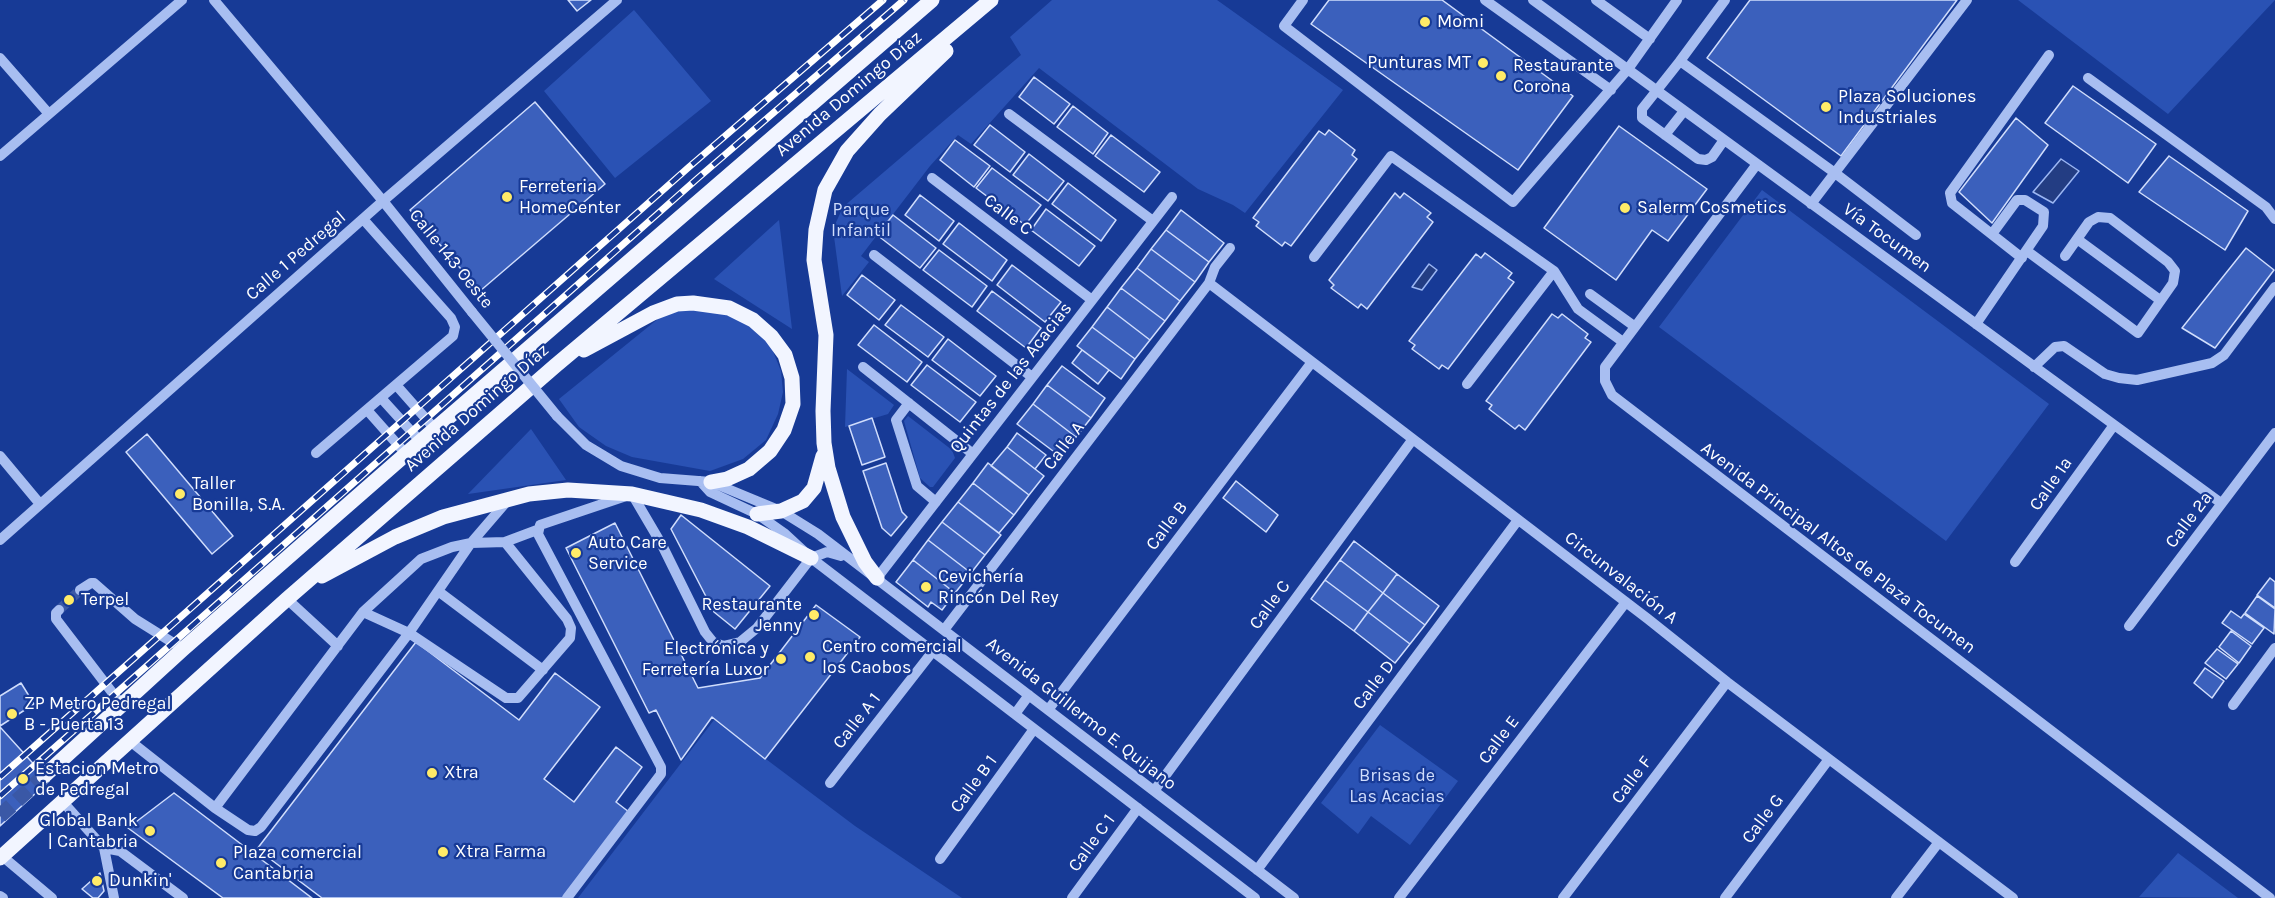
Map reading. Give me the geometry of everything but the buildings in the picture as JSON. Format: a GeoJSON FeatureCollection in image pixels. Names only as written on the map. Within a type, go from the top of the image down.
{"type":"FeatureCollection","features":[{"type":"Feature","properties":{"kind":"main road","name":"Avenida Domingo Díaz"},"geometry":{"type":"LineString","coordinates":[[45,776],[183,649],[932,0]]}},
{"type":"Feature","properties":{"kind":"main road","name":"Avenida Domingo Díaz"},"geometry":{"type":"LineString","coordinates":[[1,857],[293,594],[555,366],[993,0]]}},
{"type":"Feature","properties":{"kind":"main road"},"geometry":{"type":"LineString","coordinates":[[757,514],[781,511],[803,501],[811,492],[822,463],[826,342],[814,260],[814,245],[825,190],[839,164],[873,122],[959,39],[993,0]]}},
{"type":"Feature","properties":{"kind":"main road"},"geometry":{"type":"LineString","coordinates":[[555,366],[653,313],[677,304],[716,305],[729,308],[753,320],[771,336],[785,355],[792,378],[793,404],[784,430],[761,460],[738,475],[706,481]]}},
{"type":"Feature","properties":{"kind":"main road"},"geometry":{"type":"LineString","coordinates":[[824,443],[837,501],[860,551],[877,578]]}},
{"type":"Feature","properties":{"kind":"main road"},"geometry":{"type":"LineString","coordinates":[[293,594],[418,527],[443,517],[510,498],[568,490],[632,494],[677,503],[728,518],[811,558]]}},
{"type":"Feature","properties":{"kind":"street"},"geometry":{"type":"LineString","coordinates":[[0,156],[182,0]]}},
{"type":"Feature","properties":{"kind":"street","name":"Calle 143 Oeste"},"geometry":{"type":"LineString","coordinates":[[214,0],[383,201],[557,416],[586,445],[621,466],[660,478],[706,481]]}},
{"type":"Feature","properties":{"kind":"street","name":"Calle 1 Pedregal"},"geometry":{"type":"LineString","coordinates":[[0,540],[383,201],[617,0]]}},
{"type":"Feature","properties":{"kind":"street"},"geometry":{"type":"LineString","coordinates":[[1303,0],[1284,26],[1513,202],[1611,90],[1677,0]]}},
{"type":"Feature","properties":{"kind":"street"},"geometry":{"type":"LineString","coordinates":[[1485,0],[1611,90]]}},
{"type":"Feature","properties":{"kind":"street","name":"Vía Tocumen"},"geometry":{"type":"LineString","coordinates":[[1533,0],[2221,503]]}},
{"type":"Feature","properties":{"kind":"street"},"geometry":{"type":"LineString","coordinates":[[1596,0],[1650,39]]}},
{"type":"Feature","properties":{"kind":"street"},"geometry":{"type":"LineString","coordinates":[[1724,140],[1712,156],[1706,160],[1698,159],[1642,118],[1641,114],[1642,109],[1656,90],[1725,0]]}},
{"type":"Feature","properties":{"kind":"street"},"geometry":{"type":"LineString","coordinates":[[1811,204],[1967,0]]}},
{"type":"Feature","properties":{"kind":"street"},"geometry":{"type":"LineString","coordinates":[[2049,55],[1950,193],[1952,203],[1992,234],[2138,333],[2173,283],[2175,271],[2168,262],[2110,218],[2098,217],[2089,222],[2065,256]]}},
{"type":"Feature","properties":{"kind":"street"},"geometry":{"type":"LineString","coordinates":[[0,58],[49,114]]}},
{"type":"Feature","properties":{"kind":"street"},"geometry":{"type":"LineString","coordinates":[[1680,61],[1835,173],[1916,235]]}},
{"type":"Feature","properties":{"kind":"street"},"geometry":{"type":"LineString","coordinates":[[2088,78],[2266,207],[2275,219]]}},
{"type":"Feature","properties":{"kind":"street"},"geometry":{"type":"LineString","coordinates":[[1665,135],[1684,111]]}},
{"type":"Feature","properties":{"kind":"street"},"geometry":{"type":"LineString","coordinates":[[1009,114],[1153,221]]}},
{"type":"Feature","properties":{"kind":"street"},"geometry":{"type":"LineString","coordinates":[[1314,257],[1391,156],[1554,270],[1578,309],[1623,342]]}},
{"type":"Feature","properties":{"kind":"street","name":"Avenida Principal Altos de Plaza Tocumen"},"geometry":{"type":"LineString","coordinates":[[1757,164],[1605,367],[1605,381],[1612,395],[2270,898]]}},
{"type":"Feature","properties":{"kind":"street","name":"Calle C"},"geometry":{"type":"LineString","coordinates":[[933,178],[1092,300]]}},
{"type":"Feature","properties":{"kind":"street","name":"Quintas de las Acacias"},"geometry":{"type":"LineString","coordinates":[[877,578],[1172,197]]}},
{"type":"Feature","properties":{"kind":"street"},"geometry":{"type":"LineString","coordinates":[[1976,324],[2043,226],[2044,212],[2025,200],[2017,200],[1992,234]]}},
{"type":"Feature","properties":{"kind":"street"},"geometry":{"type":"LineString","coordinates":[[316,453],[453,336],[455,327],[451,318],[363,219]]}},
{"type":"Feature","properties":{"kind":"street"},"geometry":{"type":"LineString","coordinates":[[2077,239],[2160,300]]}},
{"type":"Feature","properties":{"kind":"street","name":"Calle A"},"geometry":{"type":"LineString","coordinates":[[944,630],[1209,283],[1215,267],[1230,248]]}},
{"type":"Feature","properties":{"kind":"street"},"geometry":{"type":"LineString","coordinates":[[874,255],[1032,377]]}},
{"type":"Feature","properties":{"kind":"street"},"geometry":{"type":"LineString","coordinates":[[1467,384],[1554,270]]}},
{"type":"Feature","properties":{"kind":"street","name":"Circunvalación A"},"geometry":{"type":"LineString","coordinates":[[1209,283],[1727,682],[2013,898]]}},
{"type":"Feature","properties":{"kind":"street"},"geometry":{"type":"LineString","coordinates":[[2034,367],[2055,347],[2064,346],[2104,374],[2136,380],[2212,363],[2224,355],[2275,287]]}},
{"type":"Feature","properties":{"kind":"street"},"geometry":{"type":"LineString","coordinates":[[1590,294],[1634,326]]}},
{"type":"Feature","properties":{"kind":"street","name":"Calle B"},"geometry":{"type":"LineString","coordinates":[[1048,710],[1312,362]]}},
{"type":"Feature","properties":{"kind":"street"},"geometry":{"type":"LineString","coordinates":[[863,367],[973,454]]}},
{"type":"Feature","properties":{"kind":"street"},"geometry":{"type":"LineString","coordinates":[[397,386],[435,429]]}},
{"type":"Feature","properties":{"kind":"street"},"geometry":{"type":"LineString","coordinates":[[382,399],[421,442]]}},
{"type":"Feature","properties":{"kind":"street"},"geometry":{"type":"LineString","coordinates":[[909,403],[896,420],[917,486],[936,502]]}},
{"type":"Feature","properties":{"kind":"street"},"geometry":{"type":"LineString","coordinates":[[367,410],[406,454]]}},
{"type":"Feature","properties":{"kind":"street","name":"Calle 1a"},"geometry":{"type":"LineString","coordinates":[[2016,562],[2114,425]]}},
{"type":"Feature","properties":{"kind":"street","name":"Calle 2a"},"geometry":{"type":"LineString","coordinates":[[2129,627],[2275,433]]}},
{"type":"Feature","properties":{"kind":"street","name":"Calle C"},"geometry":{"type":"LineString","coordinates":[[1154,791],[1413,439]]}},
{"type":"Feature","properties":{"kind":"street"},"geometry":{"type":"LineString","coordinates":[[0,456],[40,504]]}},
{"type":"Feature","properties":{"kind":"street"},"geometry":{"type":"LineString","coordinates":[[706,481],[710,492],[757,514],[784,533],[811,558],[1255,898]]}},
{"type":"Feature","properties":{"kind":"street","name":"Avenida Guillermo E. Quijano"},"geometry":{"type":"LineString","coordinates":[[706,481],[781,511],[818,534],[1294,898]]}},
{"type":"Feature","properties":{"kind":"street"},"geometry":{"type":"LineString","coordinates":[[215,808],[363,612],[421,559],[452,547],[471,543],[506,542],[537,530],[540,525],[632,494],[662,545],[705,632],[713,642],[723,646],[740,642],[757,628],[811,558],[826,552],[853,561]]}},
{"type":"Feature","properties":{"kind":"street"},"geometry":{"type":"LineString","coordinates":[[130,741],[215,808],[248,830],[255,831],[261,827],[409,633],[471,543],[510,498]]}},
{"type":"Feature","properties":{"kind":"street","name":"Calle D"},"geometry":{"type":"LineString","coordinates":[[1257,870],[1518,520]]}},
{"type":"Feature","properties":{"kind":"street"},"geometry":{"type":"LineString","coordinates":[[537,530],[661,767],[662,774],[567,898]]}},
{"type":"Feature","properties":{"kind":"street"},"geometry":{"type":"LineString","coordinates":[[363,612],[409,633],[506,698],[518,698],[570,638],[571,628],[567,619],[506,542]]}},
{"type":"Feature","properties":{"kind":"street"},"geometry":{"type":"LineString","coordinates":[[80,590],[91,582],[93,583],[135,619],[183,649]]}},
{"type":"Feature","properties":{"kind":"street"},"geometry":{"type":"LineString","coordinates":[[438,591],[543,670]]}},
{"type":"Feature","properties":{"kind":"street"},"geometry":{"type":"LineString","coordinates":[[293,594],[338,646]]}},
{"type":"Feature","properties":{"kind":"street","name":"Calle E"},"geometry":{"type":"LineString","coordinates":[[1398,898],[1626,602]]}},
{"type":"Feature","properties":{"kind":"street"},"geometry":{"type":"LineString","coordinates":[[59,610],[56,613],[56,619],[121,705]]}},
{"type":"Feature","properties":{"kind":"street"},"geometry":{"type":"LineString","coordinates":[[2233,705],[2275,648]]}},
{"type":"Feature","properties":{"kind":"street","name":"Calle A 1"},"geometry":{"type":"LineString","coordinates":[[830,783],[933,651]]}},
{"type":"Feature","properties":{"kind":"street","name":"Calle F"},"geometry":{"type":"LineString","coordinates":[[1563,898],[1727,682]]}},
{"type":"Feature","properties":{"kind":"street"},"geometry":{"type":"LineString","coordinates":[[1015,714],[1029,695]]}},
{"type":"Feature","properties":{"kind":"street","name":"Calle B 1"},"geometry":{"type":"LineString","coordinates":[[940,859],[1034,729]]}},
{"type":"Feature","properties":{"kind":"street","name":"Calle G"},"geometry":{"type":"LineString","coordinates":[[1725,898],[1828,759]]}},
{"type":"Feature","properties":{"kind":"street"},"geometry":{"type":"LineString","coordinates":[[63,802],[104,848],[114,898]]}},
{"type":"Feature","properties":{"kind":"street","name":"Calle C 1"},"geometry":{"type":"LineString","coordinates":[[1072,898],[1138,808]]}},
{"type":"Feature","properties":{"kind":"street"},"geometry":{"type":"LineString","coordinates":[[1896,898],[1939,842]]}},
{"type":"Feature","properties":{"kind":"street"},"geometry":{"type":"LineString","coordinates":[[104,848],[120,851],[183,898]]}},
{"type":"Feature","properties":{"kind":"street"},"geometry":{"type":"LineString","coordinates":[[1,857],[52,898]]}},
{"type":"Feature","properties":{"kind":"street"},"geometry":{"type":"LineString","coordinates":[[1236,898],[1243,888]]}},
{"type":"Feature","properties":{"kind":"green space","name":"Parque Infantil"},"geometry":{"type":"Polygon","coordinates":[[[1052,0],[1217,0],[1343,90],[1245,213],[1198,189],[1039,68],[971,144],[958,135],[930,166],[861,256],[869,262],[842,296],[833,229],[843,207],[1021,55],[1010,37],[1052,0]]]}},
{"type":"Feature","properties":{"kind":"green space"},"geometry":{"type":"Polygon","coordinates":[[[2018,0],[2275,0],[2168,114],[2018,0]]]}},
{"type":"Feature","properties":{"kind":"green space"},"geometry":{"type":"Polygon","coordinates":[[[634,10],[711,101],[615,178],[544,91],[634,10]]]}},
{"type":"Feature","properties":{"kind":"green space"},"geometry":{"type":"Polygon","coordinates":[[[1762,190],[2049,404],[1946,541],[1659,327],[1762,190]]]}},
{"type":"Feature","properties":{"kind":"green space"},"geometry":{"type":"Polygon","coordinates":[[[779,220],[792,329],[714,279],[779,220]]]}},
{"type":"Feature","properties":{"kind":"green space"},"geometry":{"type":"Polygon","coordinates":[[[717,308],[750,324],[770,344],[781,371],[783,392],[778,414],[766,440],[743,459],[710,471],[632,457],[606,446],[579,427],[559,399],[669,310],[717,308]]]}},
{"type":"Feature","properties":{"kind":"green space"},"geometry":{"type":"Polygon","coordinates":[[[847,369],[894,405],[888,414],[845,427],[847,369]]]}},
{"type":"Feature","properties":{"kind":"green space"},"geometry":{"type":"Polygon","coordinates":[[[908,416],[952,450],[955,458],[933,487],[920,478],[904,421],[908,416]]]}},
{"type":"Feature","properties":{"kind":"green space"},"geometry":{"type":"Polygon","coordinates":[[[531,429],[566,480],[468,494],[531,429]]]}},
{"type":"Feature","properties":{"kind":"green space"},"geometry":{"type":"Polygon","coordinates":[[[714,720],[855,826],[962,898],[578,898],[714,720]]]}},
{"type":"Feature","properties":{"kind":"green space","name":"Brisas de Las Acacias"},"geometry":{"type":"Polygon","coordinates":[[[1380,725],[1458,781],[1410,845],[1371,816],[1358,834],[1321,803],[1380,725]]]}},
{"type":"Feature","properties":{"kind":"green space"},"geometry":{"type":"Polygon","coordinates":[[[2178,853],[2238,898],[2139,897],[2178,853]]]}},
{"type":"Feature","properties":{"kind":"shaded area"},"geometry":{"type":"Polygon","coordinates":[[[2061,159],[2079,171],[2053,203],[2033,192],[2061,159]]]}},
{"type":"Feature","properties":{"kind":"shaded area"},"geometry":{"type":"Polygon","coordinates":[[[1429,264],[1437,270],[1422,290],[1412,287],[1429,264]]]}},
{"type":"Feature","properties":{"kind":"tunnel"},"geometry":{"type":"LineString","coordinates":[[59,610],[80,590]]}},
{"type":"Feature","properties":{"kind":"tunnel"},"geometry":{"type":"LineString","coordinates":[[0,816],[44,776]]}},
{"type":"Feature","properties":{"kind":"railway"},"geometry":{"type":"LineString","coordinates":[[0,777],[689,167],[883,0]]}},
{"type":"Feature","properties":{"kind":"railway"},"geometry":{"type":"LineString","coordinates":[[0,796],[698,178],[904,0]]}},
{"type":"Feature","properties":{"kind":"place","name":"Momi"},"geometry":{"type":"Point","coordinates":[1425,22]}},
{"type":"Feature","properties":{"kind":"place","name":"Punturas MT"},"geometry":{"type":"Point","coordinates":[1483,63]}},
{"type":"Feature","properties":{"kind":"place","name":"Restaurante Corona"},"geometry":{"type":"Point","coordinates":[1501,76]}},
{"type":"Feature","properties":{"kind":"place","name":"Plaza Soluciones Industriales"},"geometry":{"type":"Point","coordinates":[1826,107]}},
{"type":"Feature","properties":{"kind":"place","name":"Ferreteria HomeCenter"},"geometry":{"type":"Point","coordinates":[507,197]}},
{"type":"Feature","properties":{"kind":"place","name":"Salerm Cosmetics"},"geometry":{"type":"Point","coordinates":[1625,208]}},
{"type":"Feature","properties":{"kind":"place","name":"Taller Bonilla, S.A."},"geometry":{"type":"Point","coordinates":[180,494]}},
{"type":"Feature","properties":{"kind":"place","name":"Auto Care Service"},"geometry":{"type":"Point","coordinates":[576,553]}},
{"type":"Feature","properties":{"kind":"place","name":"Cevichería Rincón Del Rey"},"geometry":{"type":"Point","coordinates":[926,587]}},
{"type":"Feature","properties":{"kind":"place","name":"Terpel"},"geometry":{"type":"Point","coordinates":[69,600]}},
{"type":"Feature","properties":{"kind":"place","name":"Restaurante Jenny"},"geometry":{"type":"Point","coordinates":[814,615]}},
{"type":"Feature","properties":{"kind":"place","name":"Centro comercial los Caobos"},"geometry":{"type":"Point","coordinates":[810,657]}},
{"type":"Feature","properties":{"kind":"place","name":"Electrónica y Ferretería Luxor"},"geometry":{"type":"Point","coordinates":[781,659]}},
{"type":"Feature","properties":{"kind":"place","name":"ZP Metro Pedregal B - Puerta 13"},"geometry":{"type":"Point","coordinates":[12,714]}},
{"type":"Feature","properties":{"kind":"place","name":"Xtra"},"geometry":{"type":"Point","coordinates":[432,773]}},
{"type":"Feature","properties":{"kind":"place","name":"Estacion Metro de Pedregal"},"geometry":{"type":"Point","coordinates":[23,779]}},
{"type":"Feature","properties":{"kind":"place","name":"Global Bank | Cantabria"},"geometry":{"type":"Point","coordinates":[150,831]}},
{"type":"Feature","properties":{"kind":"place","name":"Xtra Farma"},"geometry":{"type":"Point","coordinates":[443,852]}},
{"type":"Feature","properties":{"kind":"place","name":"Plaza comercial Cantabria"},"geometry":{"type":"Point","coordinates":[221,863]}},
{"type":"Feature","properties":{"kind":"place","name":"Dunkin'"},"geometry":{"type":"Point","coordinates":[97,881]}}]}
